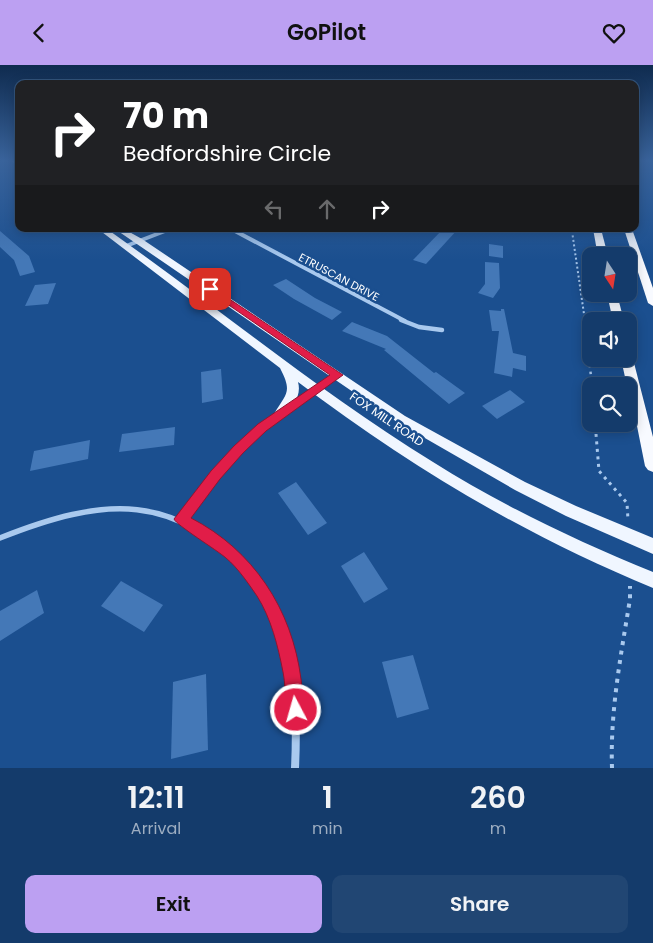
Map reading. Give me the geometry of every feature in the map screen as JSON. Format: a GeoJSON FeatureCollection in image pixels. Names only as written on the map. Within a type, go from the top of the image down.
{"type":"FeatureCollection","features":[{"type":"Feature","properties":{"kind":"highway"},"geometry":{"type":"LineString","coordinates":[[598,232],[601,247]]}},
{"type":"Feature","properties":{"kind":"highway"},"geometry":{"type":"LineString","coordinates":[[629,232],[653,303]]}},
{"type":"Feature","properties":{"kind":"highway"},"geometry":{"type":"LineString","coordinates":[[630,367],[653,466]]}},
{"type":"Feature","properties":{"kind":"main road","name":"FOX MILL ROAD"},"geometry":{"type":"LineString","coordinates":[[106,232],[399,448],[467,489],[533,525],[653,580]]}},
{"type":"Feature","properties":{"kind":"main road","name":"FOX MILL ROAD"},"geometry":{"type":"LineString","coordinates":[[123,232],[401,419],[470,459],[571,511],[653,546]]}},
{"type":"Feature","properties":{"kind":"main road"},"geometry":{"type":"LineString","coordinates":[[280,414],[293,396],[295,388],[284,363]]}},
{"type":"Feature","properties":{"kind":"street"},"geometry":{"type":"LineString","coordinates":[[126,246],[162,232]]}},
{"type":"Feature","properties":{"kind":"street","name":"ETRUSCAN DRIVE"},"geometry":{"type":"LineString","coordinates":[[238,232],[401,320],[419,327],[442,331]]}},
{"type":"Feature","properties":{"kind":"street"},"geometry":{"type":"LineString","coordinates":[[181,519],[238,449],[280,414],[338,375]]}},
{"type":"Feature","properties":{"kind":"street"},"geometry":{"type":"LineString","coordinates":[[0,538],[43,522],[93,511],[127,510],[162,513],[181,519],[231,553],[243,564],[263,592],[280,628],[292,672],[297,724],[295,768]]}},
{"type":"Feature","properties":{"kind":"path"},"geometry":{"type":"LineString","coordinates":[[572,232],[583,301],[591,377]]}},
{"type":"Feature","properties":{"kind":"path"},"geometry":{"type":"LineString","coordinates":[[596,432],[600,471],[627,503],[629,536]]}},
{"type":"Feature","properties":{"kind":"path"},"geometry":{"type":"LineString","coordinates":[[612,768],[612,716],[630,599],[630,571]]}},
{"type":"Feature","properties":{"kind":"building"},"geometry":{"type":"Polygon","coordinates":[[[0,231],[29,256],[35,272],[20,276],[14,260],[0,247],[0,231]]]}},
{"type":"Feature","properties":{"kind":"building"},"geometry":{"type":"Polygon","coordinates":[[[440,232],[455,232],[426,264],[413,260],[440,232]]]}},
{"type":"Feature","properties":{"kind":"building"},"geometry":{"type":"Polygon","coordinates":[[[489,244],[503,246],[503,258],[489,256],[489,244]]]}},
{"type":"Feature","properties":{"kind":"building"},"geometry":{"type":"Polygon","coordinates":[[[485,262],[499,263],[500,288],[493,298],[478,293],[485,284],[485,262]]]}},
{"type":"Feature","properties":{"kind":"building"},"geometry":{"type":"Polygon","coordinates":[[[286,279],[315,298],[342,312],[332,320],[273,285],[286,279]]]}},
{"type":"Feature","properties":{"kind":"building"},"geometry":{"type":"Polygon","coordinates":[[[56,283],[48,304],[25,306],[35,285],[56,283]]]}},
{"type":"Feature","properties":{"kind":"building"},"geometry":{"type":"Polygon","coordinates":[[[501,309],[504,309],[513,353],[526,356],[526,371],[513,368],[512,377],[494,373],[499,331],[492,331],[489,310],[501,311],[501,309]]]}},
{"type":"Feature","properties":{"kind":"building"},"geometry":{"type":"Polygon","coordinates":[[[352,322],[387,336],[434,373],[436,372],[465,393],[449,404],[384,350],[386,349],[342,331],[352,322]]]}},
{"type":"Feature","properties":{"kind":"building"},"geometry":{"type":"Polygon","coordinates":[[[221,369],[223,399],[202,403],[201,372],[221,369]]]}},
{"type":"Feature","properties":{"kind":"building"},"geometry":{"type":"Polygon","coordinates":[[[510,390],[525,402],[497,419],[482,406],[510,390]]]}},
{"type":"Feature","properties":{"kind":"building"},"geometry":{"type":"Polygon","coordinates":[[[175,427],[174,445],[119,452],[122,434],[175,427]]]}},
{"type":"Feature","properties":{"kind":"building"},"geometry":{"type":"Polygon","coordinates":[[[90,440],[88,459],[30,471],[34,451],[90,440]]]}},
{"type":"Feature","properties":{"kind":"building"},"geometry":{"type":"Polygon","coordinates":[[[296,482],[327,523],[308,535],[278,493],[296,482]]]}},
{"type":"Feature","properties":{"kind":"building"},"geometry":{"type":"Polygon","coordinates":[[[364,552],[388,589],[364,603],[341,566],[364,552]]]}},
{"type":"Feature","properties":{"kind":"building"},"geometry":{"type":"Polygon","coordinates":[[[121,581],[163,605],[144,632],[101,606],[121,581]]]}},
{"type":"Feature","properties":{"kind":"building"},"geometry":{"type":"Polygon","coordinates":[[[37,590],[44,613],[0,641],[0,611],[37,590]]]}},
{"type":"Feature","properties":{"kind":"building"},"geometry":{"type":"Polygon","coordinates":[[[413,655],[429,709],[397,718],[382,662],[413,655]]]}},
{"type":"Feature","properties":{"kind":"building"},"geometry":{"type":"Polygon","coordinates":[[[206,674],[208,750],[171,759],[173,682],[206,674]]]}},
{"type":"Feature","properties":{"kind":"route"},"geometry":{"type":"LineString","coordinates":[[210,289],[338,375],[274,418],[238,449],[181,519],[231,553],[243,564],[263,592],[280,628],[292,672],[296,710]]}}]}
